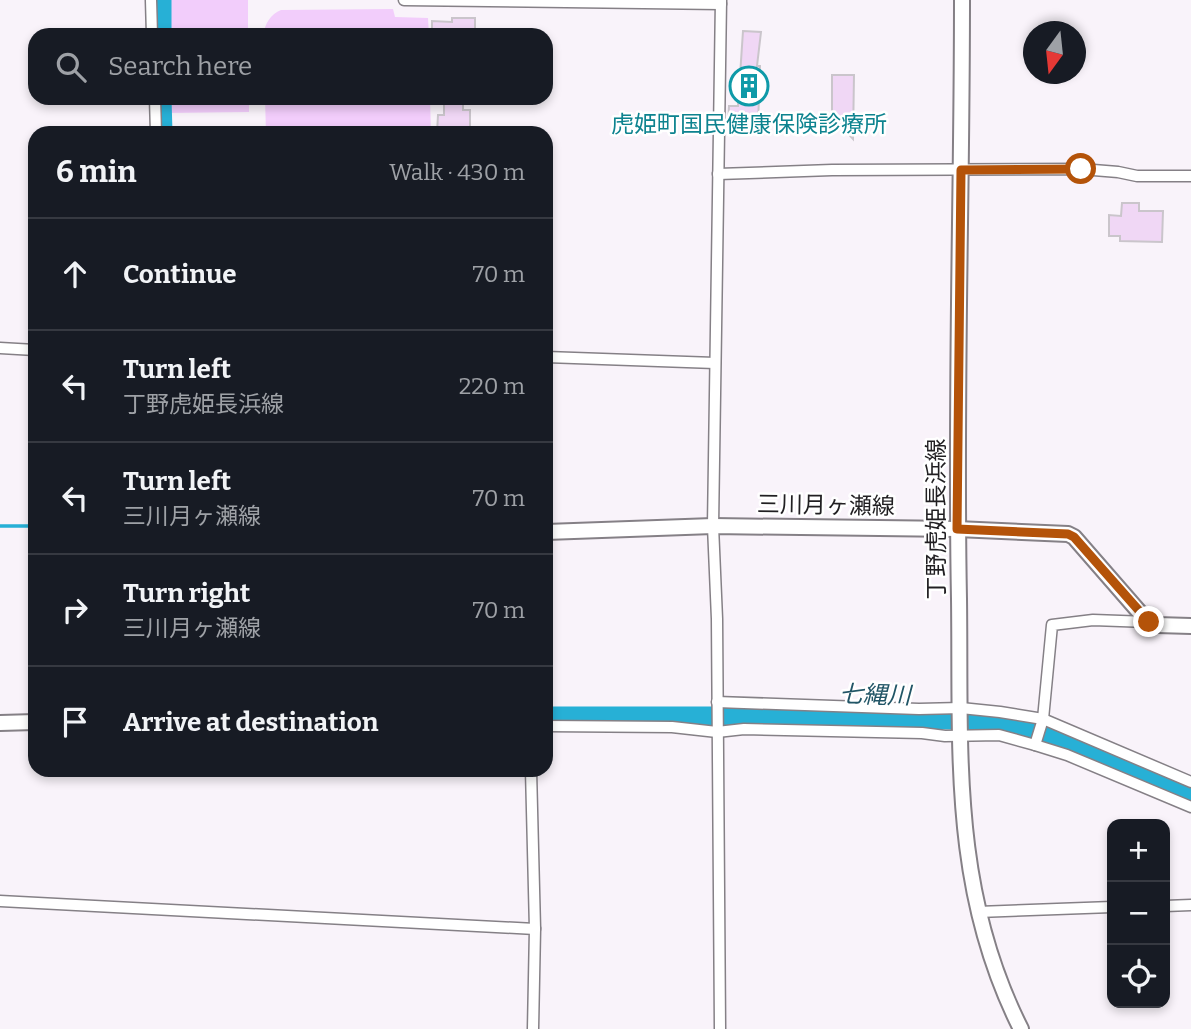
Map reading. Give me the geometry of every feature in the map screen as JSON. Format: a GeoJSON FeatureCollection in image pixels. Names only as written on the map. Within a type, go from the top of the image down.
{"type":"FeatureCollection","features":[{"type":"Feature","properties":{"kind":"main road","name":"丁野虎姫長浜線"},"geometry":{"type":"LineString","coordinates":[[962,0],[957,529],[961,793],[965,839],[978,912],[993,964],[1021,1029]]}},
{"type":"Feature","properties":{"kind":"main road","name":"三川月ヶ瀬線"},"geometry":{"type":"LineString","coordinates":[[553,532],[713,526],[957,529],[1068,534],[1074,537],[1149,622]]}},
{"type":"Feature","properties":{"kind":"main road"},"geometry":{"type":"LineString","coordinates":[[1149,622],[1157,625],[1191,626]]}},
{"type":"Feature","properties":{"kind":"main road"},"geometry":{"type":"LineString","coordinates":[[0,723],[28,722]]}},
{"type":"Feature","properties":{"kind":"street"},"geometry":{"type":"LineString","coordinates":[[150,0],[152,28]]}},
{"type":"Feature","properties":{"kind":"street"},"geometry":{"type":"LineString","coordinates":[[404,0],[721,2],[713,526],[720,1029]]}},
{"type":"Feature","properties":{"kind":"street"},"geometry":{"type":"LineString","coordinates":[[155,105],[156,126]]}},
{"type":"Feature","properties":{"kind":"street"},"geometry":{"type":"LineString","coordinates":[[718,174],[832,170],[1081,169],[1137,176],[1191,176]]}},
{"type":"Feature","properties":{"kind":"street"},"geometry":{"type":"LineString","coordinates":[[0,348],[28,349]]}},
{"type":"Feature","properties":{"kind":"street"},"geometry":{"type":"LineString","coordinates":[[553,357],[715,363]]}},
{"type":"Feature","properties":{"kind":"street"},"geometry":{"type":"LineString","coordinates":[[1035,746],[1043,719],[1052,625],[1093,620],[1149,622]]}},
{"type":"Feature","properties":{"kind":"street"},"geometry":{"type":"LineString","coordinates":[[717,702],[961,709],[1043,719],[1191,782]]}},
{"type":"Feature","properties":{"kind":"street"},"geometry":{"type":"LineString","coordinates":[[553,726],[672,727],[717,732],[758,729],[999,736],[1067,755],[1191,807]]}},
{"type":"Feature","properties":{"kind":"street"},"geometry":{"type":"LineString","coordinates":[[531,777],[535,929],[533,1029]]}},
{"type":"Feature","properties":{"kind":"street"},"geometry":{"type":"LineString","coordinates":[[0,901],[535,929]]}},
{"type":"Feature","properties":{"kind":"street"},"geometry":{"type":"LineString","coordinates":[[1170,906],[1191,905]]}},
{"type":"Feature","properties":{"kind":"street"},"geometry":{"type":"LineString","coordinates":[[978,912],[1107,907]]}},
{"type":"Feature","properties":{"kind":"shaded area"},"geometry":{"type":"Polygon","coordinates":[[[167,0],[248,0],[248,28],[167,28],[167,0]]]}},
{"type":"Feature","properties":{"kind":"shaded area"},"geometry":{"type":"Polygon","coordinates":[[[393,9],[395,17],[428,18],[429,28],[265,28],[274,14],[281,10],[393,9]]]}},
{"type":"Feature","properties":{"kind":"shaded area"},"geometry":{"type":"Polygon","coordinates":[[[167,105],[249,105],[249,112],[168,113],[167,105]]]}},
{"type":"Feature","properties":{"kind":"shaded area"},"geometry":{"type":"Polygon","coordinates":[[[265,105],[430,105],[431,126],[266,126],[265,105]]]}},
{"type":"Feature","properties":{"kind":"building"},"geometry":{"type":"Polygon","coordinates":[[[452,18],[475,18],[475,28],[432,28],[432,21],[452,22],[452,18]]]}},
{"type":"Feature","properties":{"kind":"building","name":"虎姫町国民健康保険診療所"},"geometry":{"type":"Polygon","coordinates":[[[743,31],[761,32],[757,66],[760,66],[758,126],[728,125],[729,106],[738,106],[743,31]]]}},
{"type":"Feature","properties":{"kind":"building"},"geometry":{"type":"Polygon","coordinates":[[[832,75],[854,75],[853,139],[832,116],[832,75]]]}},
{"type":"Feature","properties":{"kind":"building"},"geometry":{"type":"Polygon","coordinates":[[[444,105],[463,105],[463,110],[470,110],[470,126],[437,126],[438,115],[444,115],[444,105]]]}},
{"type":"Feature","properties":{"kind":"building"},"geometry":{"type":"Polygon","coordinates":[[[1122,203],[1139,203],[1139,211],[1163,211],[1162,242],[1120,241],[1120,236],[1109,236],[1109,215],[1121,216],[1122,203]]]}},
{"type":"Feature","properties":{"kind":"waterway"},"geometry":{"type":"LineString","coordinates":[[162,0],[162,28]]}},
{"type":"Feature","properties":{"kind":"waterway"},"geometry":{"type":"LineString","coordinates":[[162,105],[163,126]]}},
{"type":"Feature","properties":{"kind":"waterway","name":"七縄川"},"geometry":{"type":"LineString","coordinates":[[0,526],[28,526]]}},
{"type":"Feature","properties":{"kind":"waterway","name":"七縄川"},"geometry":{"type":"LineString","coordinates":[[553,716],[797,716],[987,721],[1067,741],[1191,794]]}},
{"type":"Feature","properties":{"kind":"place","name":"虎姫町国民健康保険診療所"},"geometry":{"type":"Point","coordinates":[749,86]}},
{"type":"Feature","properties":{"kind":"route"},"geometry":{"type":"LineString","coordinates":[[1081,169],[961,170],[957,529],[1068,534],[1074,537],[1139,614],[1149,622]]}}]}
